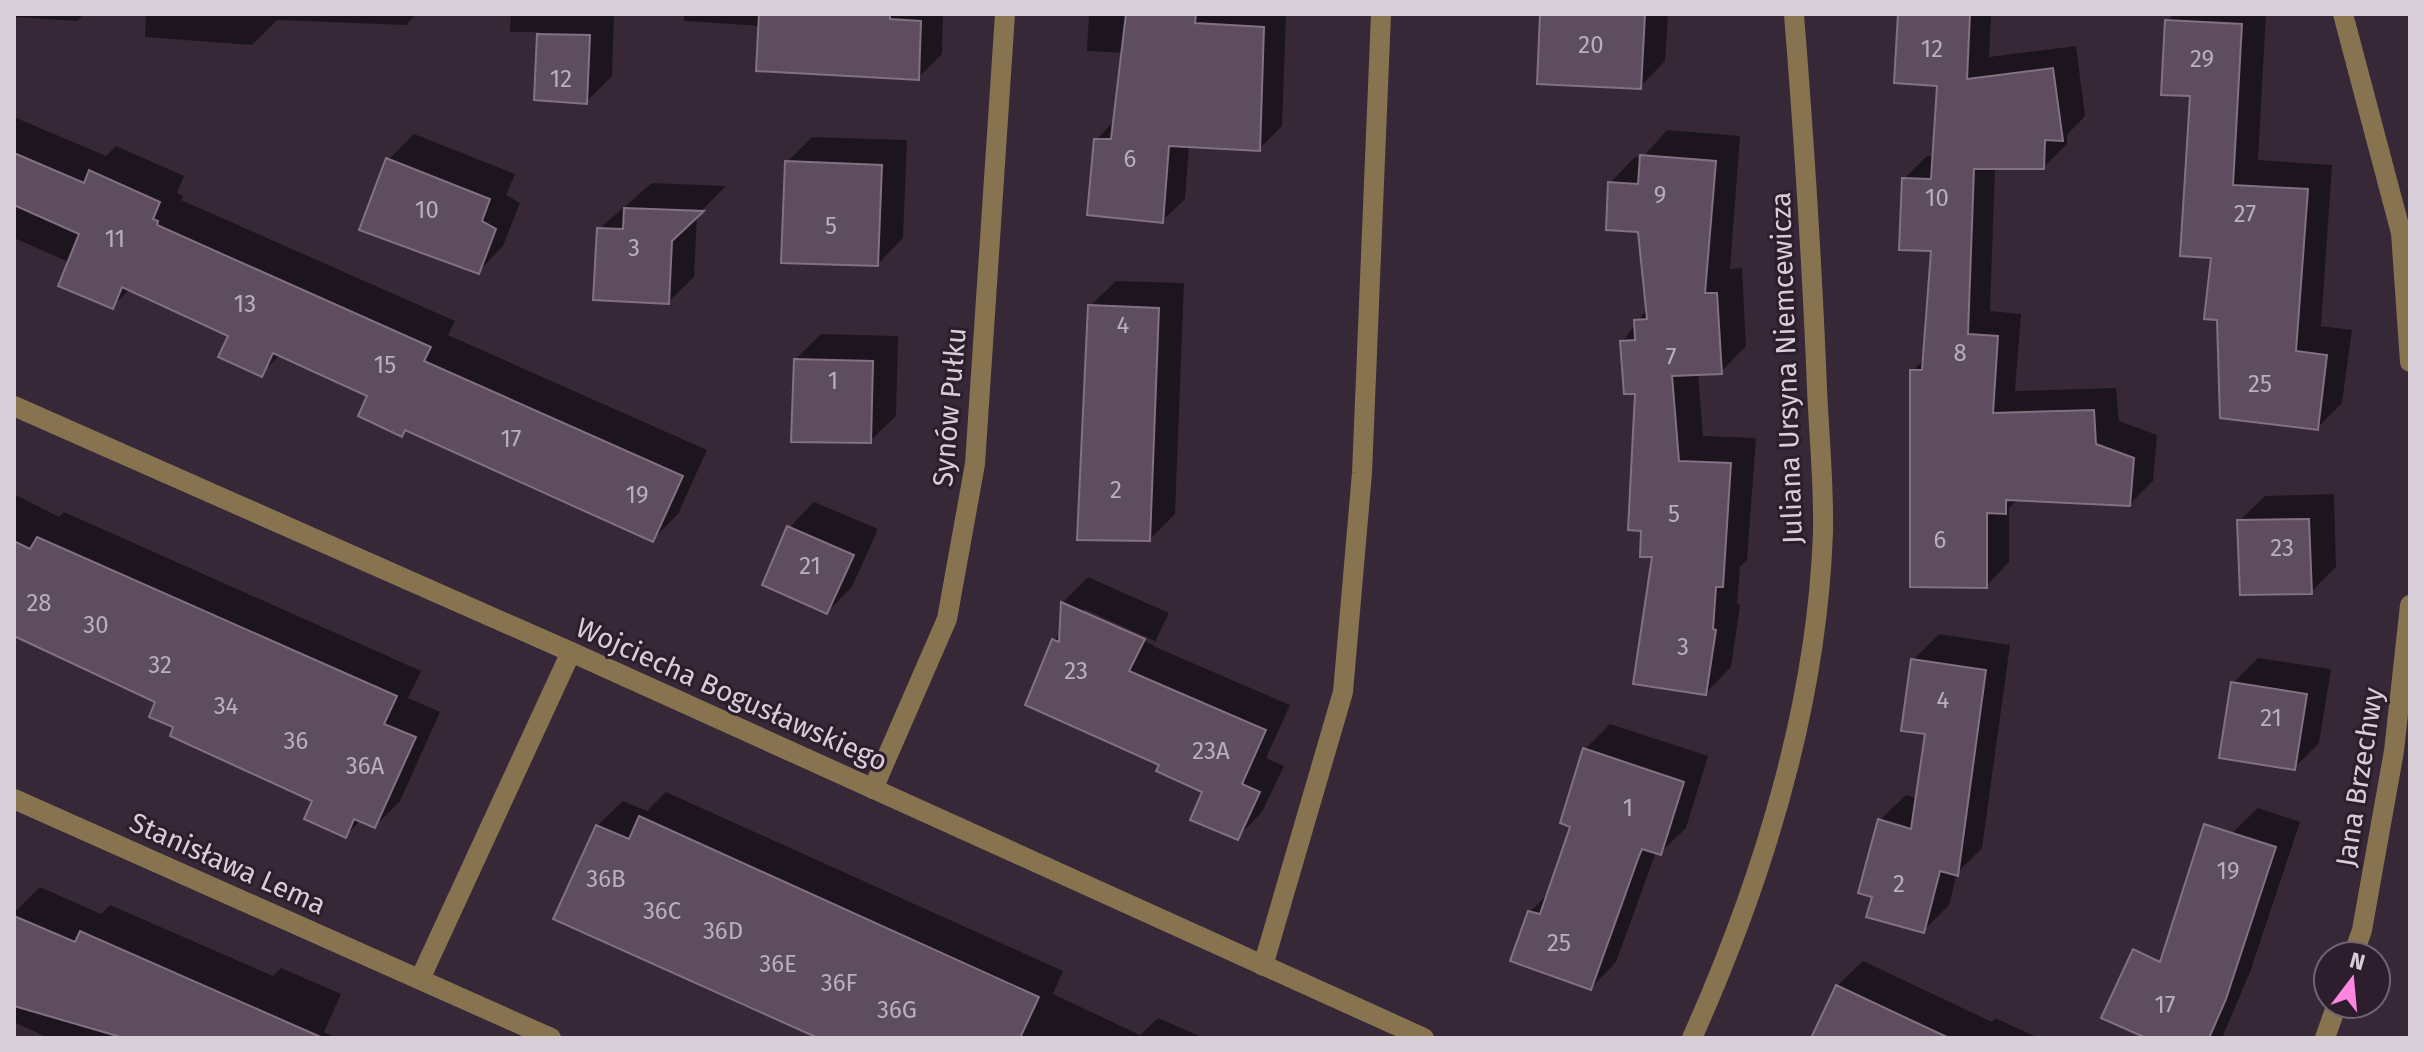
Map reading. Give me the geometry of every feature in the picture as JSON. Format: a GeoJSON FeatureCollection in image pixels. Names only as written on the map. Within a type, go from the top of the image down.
{"type":"FeatureCollection","features":[{"type":"Feature","properties":{"kind":"street","name":"Synów Pułku"},"geometry":{"type":"LineString","coordinates":[[873,789],[947,619],[975,464],[1005,14]]}},
{"type":"Feature","properties":{"kind":"street"},"geometry":{"type":"LineString","coordinates":[[1263,966],[1343,692],[1362,473],[1381,14]]}},
{"type":"Feature","properties":{"kind":"street","name":"Juliana Ursyna Niemcewicza"},"geometry":{"type":"LineString","coordinates":[[1692,1038],[1750,898],[1787,772],[1810,650],[1823,533],[1810,218],[1794,14]]}},
{"type":"Feature","properties":{"kind":"street"},"geometry":{"type":"LineString","coordinates":[[2343,14],[2401,233],[2410,362]]}},
{"type":"Feature","properties":{"kind":"street","name":"Wojciecha Bogusławskiego"},"geometry":{"type":"LineString","coordinates":[[14,406],[571,652],[1424,1038]]}},
{"type":"Feature","properties":{"kind":"street","name":"Jana Brzechwy"},"geometry":{"type":"LineString","coordinates":[[2359,940],[2394,751],[2410,605]]}},
{"type":"Feature","properties":{"kind":"street"},"geometry":{"type":"LineString","coordinates":[[420,979],[571,652]]}},
{"type":"Feature","properties":{"kind":"street","name":"Stanisława Lema"},"geometry":{"type":"LineString","coordinates":[[14,799],[551,1038]]}},
{"type":"Feature","properties":{"kind":"building"},"geometry":{"type":"Polygon","coordinates":[[[759,14],[890,14],[890,19],[921,21],[919,80],[756,71],[759,14]]]}},
{"type":"Feature","properties":{"kind":"building"},"geometry":{"type":"Polygon","coordinates":[[[1126,14],[1196,14],[1195,23],[1264,27],[1260,151],[1169,146],[1163,223],[1087,215],[1094,139],[1111,139],[1126,14]]]}},
{"type":"Feature","properties":{"kind":"building"},"geometry":{"type":"Polygon","coordinates":[[[1540,14],[1645,14],[1641,89],[1537,84],[1540,14]]]}},
{"type":"Feature","properties":{"kind":"building"},"geometry":{"type":"Polygon","coordinates":[[[1898,14],[1970,14],[1967,79],[2053,68],[2063,141],[2045,140],[2044,169],[1974,169],[1968,334],[1998,336],[1993,413],[2094,410],[2096,444],[2134,458],[2130,506],[2006,500],[2006,514],[1987,513],[1987,588],[1910,587],[1910,370],[1922,370],[1931,251],[1899,250],[1902,178],[1931,179],[1937,86],[1894,83],[1898,14]]]}},
{"type":"Feature","properties":{"kind":"building"},"geometry":{"type":"Polygon","coordinates":[[[2165,20],[2242,24],[2233,185],[2308,189],[2296,351],[2327,355],[2318,430],[2220,418],[2217,320],[2204,319],[2211,258],[2180,256],[2190,96],[2161,95],[2165,20]]]}},
{"type":"Feature","properties":{"kind":"building"},"geometry":{"type":"Polygon","coordinates":[[[537,34],[590,35],[587,104],[534,100],[537,34]]]}},
{"type":"Feature","properties":{"kind":"building"},"geometry":{"type":"Polygon","coordinates":[[[14,153],[84,183],[89,170],[160,202],[153,219],[158,221],[157,225],[431,347],[424,361],[683,476],[653,542],[405,430],[402,437],[358,416],[367,396],[273,353],[262,377],[218,357],[228,336],[122,287],[113,309],[58,286],[79,234],[14,205],[14,153]]]}},
{"type":"Feature","properties":{"kind":"building"},"geometry":{"type":"Polygon","coordinates":[[[1640,155],[1716,161],[1705,293],[1717,293],[1722,374],[1672,376],[1679,461],[1731,463],[1723,587],[1716,587],[1713,629],[1716,630],[1706,695],[1633,684],[1652,557],[1640,557],[1641,531],[1628,530],[1635,394],[1624,394],[1620,341],[1635,340],[1634,320],[1647,319],[1638,232],[1606,230],[1608,182],[1638,184],[1640,155]]]}},
{"type":"Feature","properties":{"kind":"building"},"geometry":{"type":"Polygon","coordinates":[[[386,158],[490,199],[482,221],[496,229],[479,274],[359,230],[386,158]]]}},
{"type":"Feature","properties":{"kind":"building"},"geometry":{"type":"Polygon","coordinates":[[[785,161],[882,165],[878,266],[781,263],[785,161]]]}},
{"type":"Feature","properties":{"kind":"building"},"geometry":{"type":"Polygon","coordinates":[[[624,208],[704,211],[672,241],[669,304],[593,300],[597,228],[623,229],[624,208]]]}},
{"type":"Feature","properties":{"kind":"building"},"geometry":{"type":"Polygon","coordinates":[[[1088,305],[1159,308],[1150,541],[1077,540],[1088,305]]]}},
{"type":"Feature","properties":{"kind":"building"},"geometry":{"type":"Polygon","coordinates":[[[794,359],[873,361],[871,443],[791,442],[794,359]]]}},
{"type":"Feature","properties":{"kind":"building"},"geometry":{"type":"Polygon","coordinates":[[[2309,519],[2312,594],[2240,595],[2237,520],[2309,519]]]}},
{"type":"Feature","properties":{"kind":"building"},"geometry":{"type":"Polygon","coordinates":[[[787,526],[854,555],[827,614],[762,585],[787,526]]]}},
{"type":"Feature","properties":{"kind":"building"},"geometry":{"type":"Polygon","coordinates":[[[37,537],[397,696],[384,724],[416,737],[375,828],[354,819],[346,838],[304,819],[312,801],[170,736],[173,727],[149,717],[155,702],[14,636],[14,541],[30,549],[37,537]]]}},
{"type":"Feature","properties":{"kind":"building"},"geometry":{"type":"Polygon","coordinates":[[[1061,602],[1145,639],[1129,671],[1266,730],[1242,784],[1260,792],[1238,840],[1190,820],[1202,792],[1156,771],[1159,765],[1025,705],[1052,639],[1059,642],[1061,602]]]}},
{"type":"Feature","properties":{"kind":"building"},"geometry":{"type":"Polygon","coordinates":[[[1911,659],[1986,670],[1958,876],[1940,871],[1924,933],[1866,917],[1872,897],[1858,893],[1878,819],[1911,829],[1925,734],[1901,731],[1911,659]]]}},
{"type":"Feature","properties":{"kind":"building"},"geometry":{"type":"Polygon","coordinates":[[[2231,682],[2307,694],[2295,770],[2219,758],[2231,682]]]}},
{"type":"Feature","properties":{"kind":"building"},"geometry":{"type":"Polygon","coordinates":[[[1583,748],[1684,782],[1661,855],[1642,849],[1591,990],[1510,961],[1528,911],[1540,914],[1570,827],[1560,823],[1583,748]]]}},
{"type":"Feature","properties":{"kind":"building"},"geometry":{"type":"Polygon","coordinates":[[[639,816],[1039,997],[1020,1038],[818,1038],[553,919],[596,825],[629,839],[639,816]]]}},
{"type":"Feature","properties":{"kind":"building"},"geometry":{"type":"Polygon","coordinates":[[[2204,824],[2276,847],[2226,999],[2209,1038],[2146,1038],[2101,1018],[2133,949],[2160,962],[2204,824]]]}},
{"type":"Feature","properties":{"kind":"building"},"geometry":{"type":"Polygon","coordinates":[[[14,916],[75,942],[80,931],[323,1038],[124,1038],[14,1006],[14,916]]]}},
{"type":"Feature","properties":{"kind":"building"},"geometry":{"type":"Polygon","coordinates":[[[1836,985],[1949,1038],[1811,1038],[1836,985]]]}}]}
